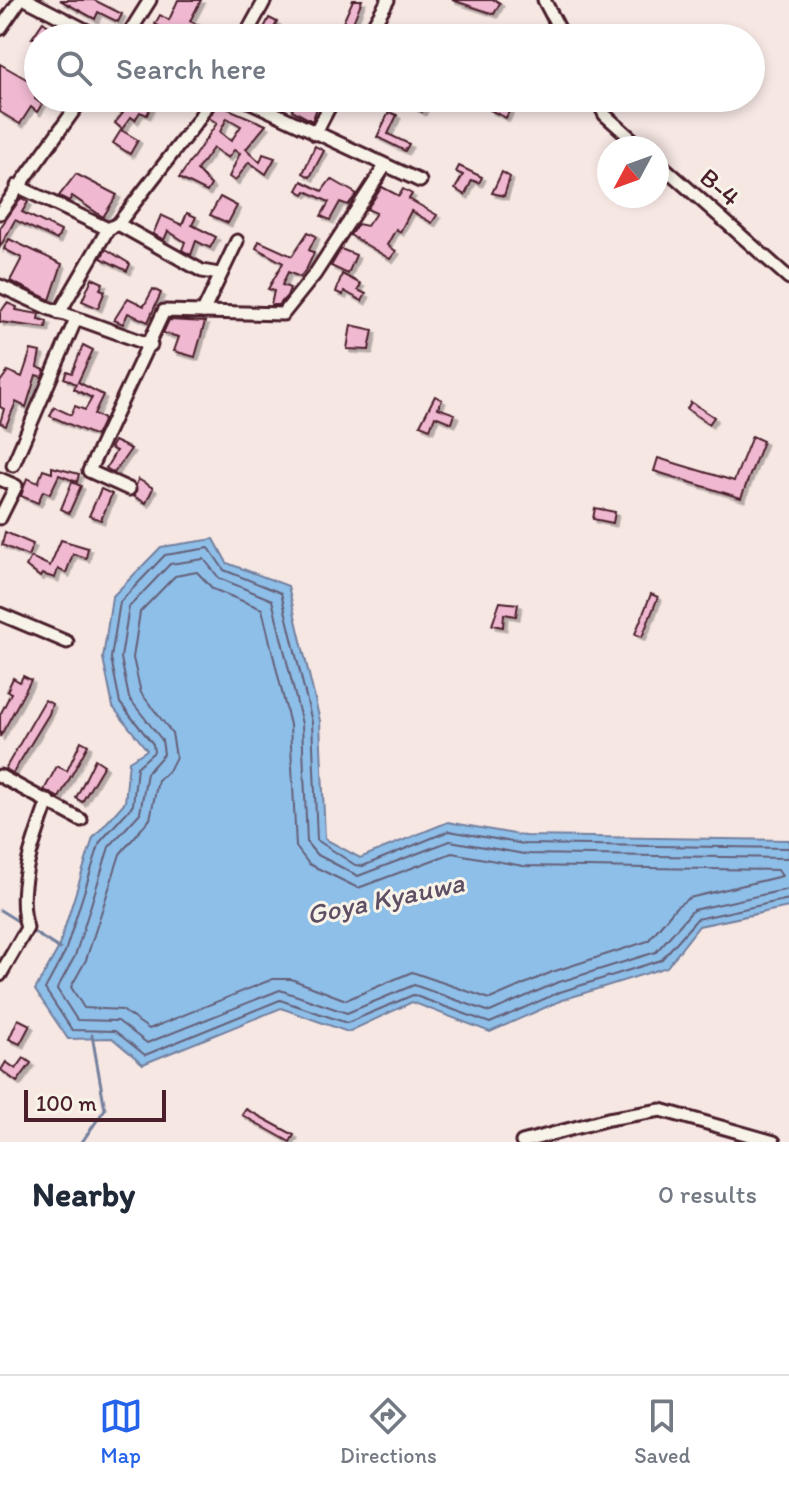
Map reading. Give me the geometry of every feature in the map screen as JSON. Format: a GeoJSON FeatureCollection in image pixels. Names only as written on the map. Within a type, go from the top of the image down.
{"type":"FeatureCollection","features":[{"type":"Feature","properties":{"kind":"street"},"geometry":{"type":"LineString","coordinates":[[0,29],[20,0]]}},
{"type":"Feature","properties":{"kind":"street"},"geometry":{"type":"LineString","coordinates":[[27,0],[74,24]]}},
{"type":"Feature","properties":{"kind":"street"},"geometry":{"type":"LineString","coordinates":[[135,24],[150,0]]}},
{"type":"Feature","properties":{"kind":"street"},"geometry":{"type":"LineString","coordinates":[[252,24],[265,0]]}},
{"type":"Feature","properties":{"kind":"street"},"geometry":{"type":"LineString","coordinates":[[374,24],[388,0]]}},
{"type":"Feature","properties":{"kind":"street"},"geometry":{"type":"LineString","coordinates":[[544,0],[557,24]]}},
{"type":"Feature","properties":{"kind":"street"},"geometry":{"type":"LineString","coordinates":[[0,213],[72,112]]}},
{"type":"Feature","properties":{"kind":"street"},"geometry":{"type":"LineString","coordinates":[[59,313],[113,226],[203,112]]}},
{"type":"Feature","properties":{"kind":"street"},"geometry":{"type":"LineString","coordinates":[[270,112],[420,181]]}},
{"type":"Feature","properties":{"kind":"street"},"geometry":{"type":"LineString","coordinates":[[315,134],[327,112]]}},
{"type":"Feature","properties":{"kind":"street"},"geometry":{"type":"LineString","coordinates":[[603,112],[629,136]]}},
{"type":"Feature","properties":{"kind":"street"},"geometry":{"type":"LineString","coordinates":[[129,489],[89,471],[151,345],[164,311],[283,314],[315,274],[385,166]]}},
{"type":"Feature","properties":{"kind":"street","name":"B-4"},"geometry":{"type":"LineString","coordinates":[[669,172],[789,278]]}},
{"type":"Feature","properties":{"kind":"street"},"geometry":{"type":"LineString","coordinates":[[17,186],[113,226],[202,271],[219,274]]}},
{"type":"Feature","properties":{"kind":"street"},"geometry":{"type":"LineString","coordinates":[[203,312],[237,241]]}},
{"type":"Feature","properties":{"kind":"street"},"geometry":{"type":"LineString","coordinates":[[1,290],[151,345]]}},
{"type":"Feature","properties":{"kind":"street"},"geometry":{"type":"LineString","coordinates":[[13,465],[76,319]]}},
{"type":"Feature","properties":{"kind":"street"},"geometry":{"type":"LineString","coordinates":[[0,479],[16,486],[0,518]]}},
{"type":"Feature","properties":{"kind":"street"},"geometry":{"type":"LineString","coordinates":[[0,614],[67,642]]}},
{"type":"Feature","properties":{"kind":"street"},"geometry":{"type":"LineString","coordinates":[[0,776],[81,820]]}},
{"type":"Feature","properties":{"kind":"street"},"geometry":{"type":"LineString","coordinates":[[0,975],[27,928],[22,912],[25,882],[48,801]]}},
{"type":"Feature","properties":{"kind":"street"},"geometry":{"type":"LineString","coordinates":[[522,1142],[608,1119],[661,1110],[774,1142]]}},
{"type":"Feature","properties":{"kind":"water"},"geometry":{"type":"Polygon","coordinates":[[[214,539],[227,563],[288,586],[320,721],[325,839],[360,858],[448,822],[525,836],[789,840],[789,907],[699,926],[667,967],[562,1000],[490,1032],[412,1002],[348,1032],[281,1008],[143,1064],[112,1038],[68,1039],[35,990],[58,949],[93,838],[125,802],[129,761],[147,750],[113,707],[103,658],[112,597],[161,547],[214,539]]]}},
{"type":"Feature","properties":{"kind":"building"},"geometry":{"type":"Polygon","coordinates":[[[60,0],[94,0],[122,14],[118,22],[98,12],[95,19],[60,0]]]}},
{"type":"Feature","properties":{"kind":"building"},"geometry":{"type":"Polygon","coordinates":[[[178,0],[201,0],[190,21],[196,24],[155,24],[160,15],[169,20],[178,0]]]}},
{"type":"Feature","properties":{"kind":"building"},"geometry":{"type":"Polygon","coordinates":[[[353,0],[362,0],[352,24],[342,24],[353,0]]]}},
{"type":"Feature","properties":{"kind":"building"},"geometry":{"type":"Polygon","coordinates":[[[452,0],[495,0],[500,3],[494,14],[452,0]]]}},
{"type":"Feature","properties":{"kind":"building"},"geometry":{"type":"Polygon","coordinates":[[[0,64],[24,78],[24,112],[28,112],[20,124],[0,112],[0,64]]]}},
{"type":"Feature","properties":{"kind":"building"},"geometry":{"type":"Polygon","coordinates":[[[140,112],[135,120],[131,117],[122,129],[115,123],[123,113],[140,112]]]}},
{"type":"Feature","properties":{"kind":"building"},"geometry":{"type":"Polygon","coordinates":[[[212,112],[236,112],[266,125],[246,149],[260,162],[263,154],[275,158],[266,174],[249,162],[235,181],[229,177],[240,153],[234,150],[228,158],[213,148],[197,170],[211,185],[207,192],[179,178],[217,123],[209,118],[212,112]],[[227,118],[220,132],[231,141],[241,126],[227,118]]]}},
{"type":"Feature","properties":{"kind":"building"},"geometry":{"type":"Polygon","coordinates":[[[296,112],[315,112],[312,121],[296,112]]]}},
{"type":"Feature","properties":{"kind":"building"},"geometry":{"type":"Polygon","coordinates":[[[389,112],[397,115],[388,134],[409,144],[405,151],[377,137],[389,112]]]}},
{"type":"Feature","properties":{"kind":"building"},"geometry":{"type":"Polygon","coordinates":[[[494,112],[509,112],[506,118],[494,112]]]}},
{"type":"Feature","properties":{"kind":"building"},"geometry":{"type":"Polygon","coordinates":[[[121,130],[138,140],[130,154],[113,143],[121,130]]]}},
{"type":"Feature","properties":{"kind":"building"},"geometry":{"type":"Polygon","coordinates":[[[315,146],[324,151],[310,177],[303,173],[315,146]]]}},
{"type":"Feature","properties":{"kind":"building"},"geometry":{"type":"Polygon","coordinates":[[[459,166],[482,177],[479,183],[472,180],[465,195],[455,189],[463,175],[456,172],[459,166]]]}},
{"type":"Feature","properties":{"kind":"building"},"geometry":{"type":"Polygon","coordinates":[[[502,172],[510,177],[504,196],[492,193],[502,172]]]}},
{"type":"Feature","properties":{"kind":"building"},"geometry":{"type":"Polygon","coordinates":[[[76,174],[117,195],[103,217],[72,196],[69,201],[59,196],[76,174]]]}},
{"type":"Feature","properties":{"kind":"building"},"geometry":{"type":"Polygon","coordinates":[[[331,179],[357,194],[348,205],[340,202],[330,220],[321,216],[329,202],[297,190],[302,181],[322,191],[331,179]]]}},
{"type":"Feature","properties":{"kind":"building"},"geometry":{"type":"Polygon","coordinates":[[[382,187],[399,196],[403,189],[412,194],[409,199],[437,215],[432,223],[411,211],[400,232],[396,229],[387,245],[396,251],[390,259],[350,235],[358,224],[367,226],[376,213],[367,209],[382,187]]]}},
{"type":"Feature","properties":{"kind":"building"},"geometry":{"type":"Polygon","coordinates":[[[220,197],[237,206],[228,223],[210,215],[220,197]]]}},
{"type":"Feature","properties":{"kind":"building"},"geometry":{"type":"Polygon","coordinates":[[[21,198],[28,202],[22,212],[61,231],[57,240],[15,220],[0,247],[0,228],[21,198]]]}},
{"type":"Feature","properties":{"kind":"building"},"geometry":{"type":"Polygon","coordinates":[[[187,213],[196,217],[192,225],[216,237],[210,248],[196,241],[191,255],[182,250],[185,242],[168,231],[164,240],[153,234],[161,215],[182,225],[187,213]]]}},
{"type":"Feature","properties":{"kind":"building"},"geometry":{"type":"Polygon","coordinates":[[[308,232],[316,236],[309,250],[314,253],[307,268],[300,277],[288,272],[282,285],[290,288],[287,296],[279,305],[271,305],[274,291],[268,289],[283,263],[256,248],[259,241],[292,256],[308,232]]]}},
{"type":"Feature","properties":{"kind":"building"},"geometry":{"type":"Polygon","coordinates":[[[9,239],[62,264],[50,300],[10,281],[22,258],[4,249],[9,239]]]}},
{"type":"Feature","properties":{"kind":"building"},"geometry":{"type":"Polygon","coordinates":[[[106,249],[130,264],[127,271],[101,258],[106,249]]]}},
{"type":"Feature","properties":{"kind":"building"},"geometry":{"type":"Polygon","coordinates":[[[341,249],[356,255],[348,274],[331,266],[341,249]]]}},
{"type":"Feature","properties":{"kind":"building"},"geometry":{"type":"Polygon","coordinates":[[[342,274],[361,284],[358,290],[366,294],[362,301],[344,291],[343,295],[336,292],[342,274]]]}},
{"type":"Feature","properties":{"kind":"building"},"geometry":{"type":"Polygon","coordinates":[[[92,278],[103,283],[100,289],[105,291],[98,308],[82,301],[92,278]]]}},
{"type":"Feature","properties":{"kind":"building"},"geometry":{"type":"Polygon","coordinates":[[[153,289],[161,293],[148,322],[128,313],[123,324],[114,320],[128,298],[144,306],[153,289]]]}},
{"type":"Feature","properties":{"kind":"building"},"geometry":{"type":"Polygon","coordinates":[[[7,303],[17,307],[16,310],[39,314],[38,319],[47,321],[46,328],[0,322],[0,313],[7,303]]]}},
{"type":"Feature","properties":{"kind":"building"},"geometry":{"type":"Polygon","coordinates":[[[169,320],[205,322],[195,357],[174,351],[179,337],[163,333],[169,320]]]}},
{"type":"Feature","properties":{"kind":"building"},"geometry":{"type":"Polygon","coordinates":[[[351,325],[373,330],[369,350],[347,349],[351,325]]]}},
{"type":"Feature","properties":{"kind":"building"},"geometry":{"type":"Polygon","coordinates":[[[83,345],[93,350],[78,382],[103,395],[94,414],[104,419],[96,436],[50,416],[54,407],[71,415],[75,406],[85,410],[92,398],[74,389],[76,384],[64,378],[67,371],[72,373],[83,345]]]}},
{"type":"Feature","properties":{"kind":"building"},"geometry":{"type":"Polygon","coordinates":[[[31,350],[40,352],[37,367],[45,370],[42,377],[36,375],[26,407],[16,402],[6,426],[0,423],[4,409],[0,407],[0,382],[8,371],[22,377],[31,350]]]}},
{"type":"Feature","properties":{"kind":"building"},"geometry":{"type":"Polygon","coordinates":[[[435,396],[442,400],[438,408],[455,414],[452,423],[435,416],[430,429],[420,425],[435,396]]]}},
{"type":"Feature","properties":{"kind":"building"},"geometry":{"type":"Polygon","coordinates":[[[691,402],[714,417],[709,424],[687,409],[691,402]]]}},
{"type":"Feature","properties":{"kind":"building"},"geometry":{"type":"Polygon","coordinates":[[[752,436],[763,441],[741,498],[654,471],[658,458],[734,481],[752,436]]]}},
{"type":"Feature","properties":{"kind":"building"},"geometry":{"type":"Polygon","coordinates":[[[114,441],[131,449],[114,473],[106,468],[116,451],[110,448],[114,441]]]}},
{"type":"Feature","properties":{"kind":"building"},"geometry":{"type":"Polygon","coordinates":[[[52,467],[79,474],[77,482],[59,475],[50,494],[43,491],[38,503],[21,496],[27,478],[38,483],[43,470],[52,473],[52,467]]]}},
{"type":"Feature","properties":{"kind":"building"},"geometry":{"type":"Polygon","coordinates":[[[138,479],[153,488],[146,503],[133,496],[138,479]]]}},
{"type":"Feature","properties":{"kind":"building"},"geometry":{"type":"Polygon","coordinates":[[[72,482],[81,486],[69,513],[61,509],[72,482]]]}},
{"type":"Feature","properties":{"kind":"building"},"geometry":{"type":"Polygon","coordinates":[[[101,489],[112,494],[101,520],[89,516],[101,489]]]}},
{"type":"Feature","properties":{"kind":"building"},"geometry":{"type":"Polygon","coordinates":[[[595,508],[615,512],[613,523],[593,519],[595,508]]]}},
{"type":"Feature","properties":{"kind":"building"},"geometry":{"type":"Polygon","coordinates":[[[5,532],[33,544],[28,556],[2,545],[5,532]]]}},
{"type":"Feature","properties":{"kind":"building"},"geometry":{"type":"Polygon","coordinates":[[[61,540],[88,548],[86,558],[73,554],[66,573],[58,569],[55,578],[42,574],[40,577],[26,566],[31,557],[50,566],[61,540]]]}},
{"type":"Feature","properties":{"kind":"building"},"geometry":{"type":"Polygon","coordinates":[[[651,594],[658,597],[642,637],[635,634],[651,594]]]}},
{"type":"Feature","properties":{"kind":"building"},"geometry":{"type":"Polygon","coordinates":[[[500,602],[518,604],[516,616],[504,614],[503,627],[492,625],[500,602]]]}},
{"type":"Feature","properties":{"kind":"building"},"geometry":{"type":"Polygon","coordinates":[[[23,676],[31,680],[0,737],[0,715],[11,693],[7,691],[13,678],[20,682],[23,676]]]}},
{"type":"Feature","properties":{"kind":"building"},"geometry":{"type":"Polygon","coordinates":[[[45,700],[52,704],[49,714],[13,773],[5,769],[45,700]]]}},
{"type":"Feature","properties":{"kind":"building"},"geometry":{"type":"Polygon","coordinates":[[[81,741],[88,745],[59,798],[44,790],[57,766],[67,771],[81,741]]]}},
{"type":"Feature","properties":{"kind":"building"},"geometry":{"type":"Polygon","coordinates":[[[95,759],[104,765],[82,802],[76,798],[95,759]]]}},
{"type":"Feature","properties":{"kind":"building"},"geometry":{"type":"Polygon","coordinates":[[[18,1019],[30,1025],[20,1044],[9,1039],[18,1019]]]}},
{"type":"Feature","properties":{"kind":"building"},"geometry":{"type":"Polygon","coordinates":[[[24,1058],[31,1063],[17,1082],[1,1070],[6,1062],[16,1069],[24,1058]]]}},
{"type":"Feature","properties":{"kind":"building"},"geometry":{"type":"Polygon","coordinates":[[[246,1109],[294,1135],[290,1142],[242,1115],[246,1109]]]}},
{"type":"Feature","properties":{"kind":"waterway","name":"Goya Kyauwa"},"geometry":{"type":"LineString","coordinates":[[0,910],[24,925]]}},
{"type":"Feature","properties":{"kind":"waterway","name":"Goya Kyauwa"},"geometry":{"type":"LineString","coordinates":[[30,930],[60,949]]}},
{"type":"Feature","properties":{"kind":"waterway"},"geometry":{"type":"LineString","coordinates":[[82,1142],[105,1109],[92,1035]]}}]}
